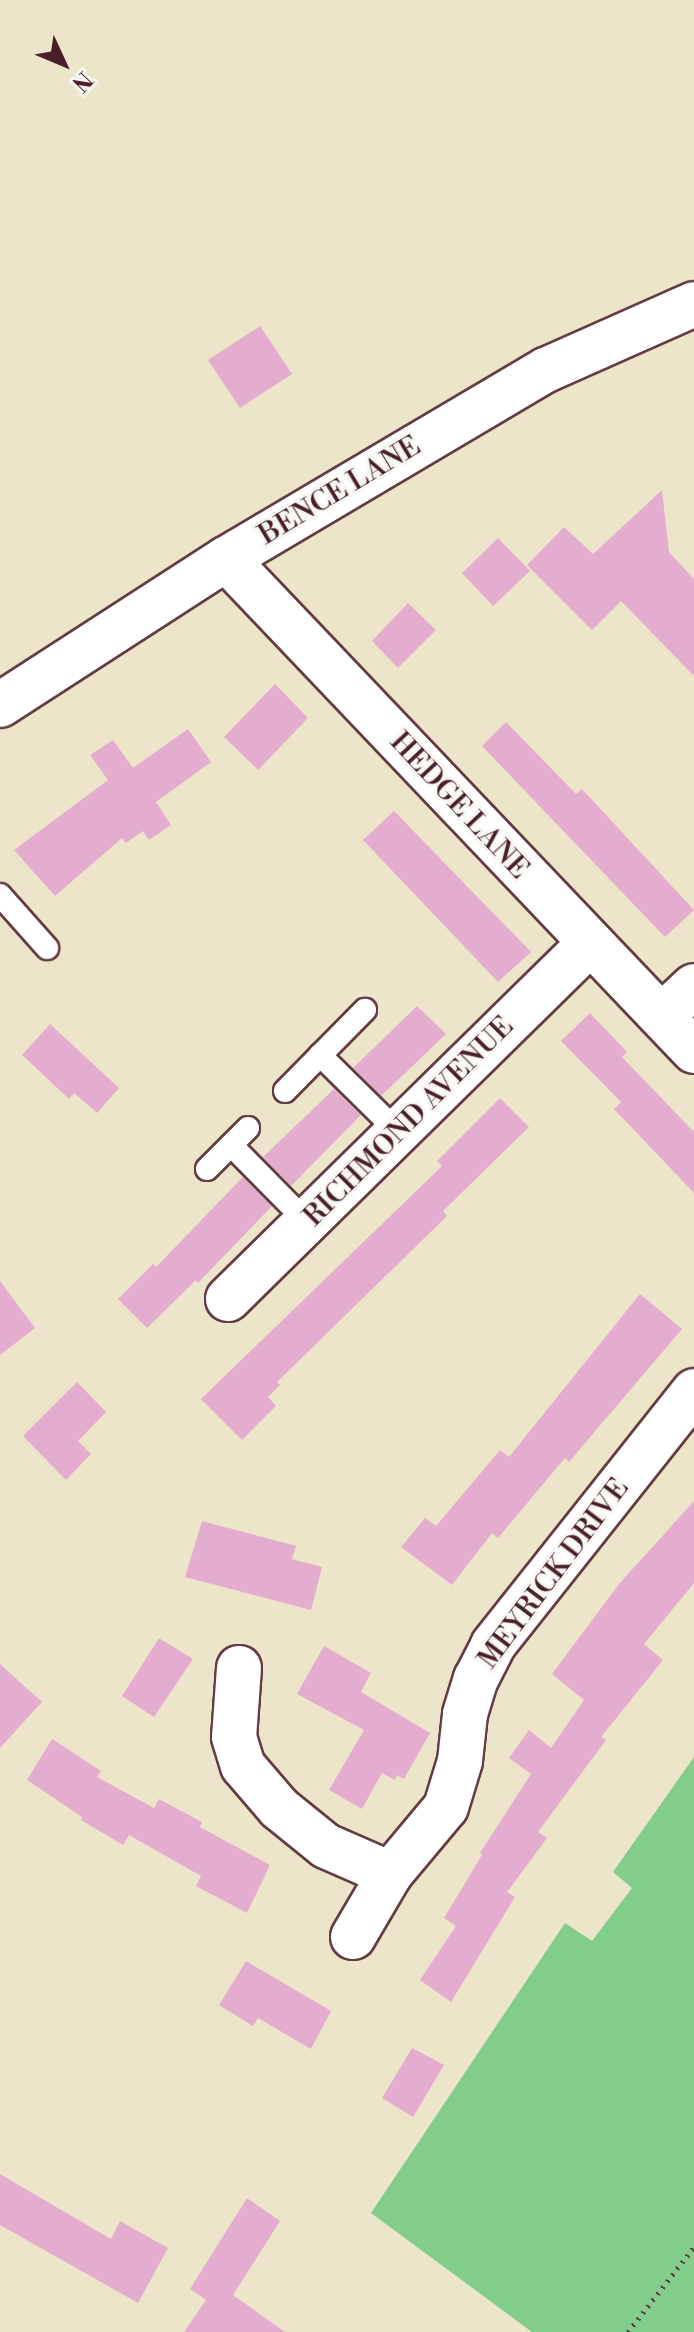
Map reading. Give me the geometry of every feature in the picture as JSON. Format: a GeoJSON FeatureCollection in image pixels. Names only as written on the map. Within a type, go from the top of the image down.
{"type":"FeatureCollection","features":[{"type":"Feature","properties":{"kind":"street","name":"BENCE LANE"},"geometry":{"type":"LineString","coordinates":[[0,705],[226,559],[546,370],[694,304]]}},
{"type":"Feature","properties":{"kind":"street","name":"HEDGE LANE"},"geometry":{"type":"LineString","coordinates":[[226,559],[694,1051]]}},
{"type":"Feature","properties":{"kind":"street","name":"RICHMOND AVENUE"},"geometry":{"type":"LineString","coordinates":[[228,1299],[589,944]]}},
{"type":"Feature","properties":{"kind":"street"},"geometry":{"type":"LineString","coordinates":[[663,1015],[694,986]]}},
{"type":"Feature","properties":{"kind":"street","name":"MEYRICK DRIVE"},"geometry":{"type":"LineString","coordinates":[[353,1937],[390,1874],[446,1807],[460,1761],[465,1714],[476,1679],[493,1645],[694,1391]]}},
{"type":"Feature","properties":{"kind":"street"},"geometry":{"type":"LineString","coordinates":[[239,1668],[234,1737],[243,1766],[279,1808],[326,1846],[390,1874]]}},
{"type":"Feature","properties":{"kind":"lane"},"geometry":{"type":"LineString","coordinates":[[0,895],[47,948]]}},
{"type":"Feature","properties":{"kind":"lane"},"geometry":{"type":"LineString","coordinates":[[285,1091],[365,1010]]}},
{"type":"Feature","properties":{"kind":"lane"},"geometry":{"type":"LineString","coordinates":[[320,1055],[398,1132]]}},
{"type":"Feature","properties":{"kind":"lane"},"geometry":{"type":"LineString","coordinates":[[207,1169],[248,1128]]}},
{"type":"Feature","properties":{"kind":"lane"},"geometry":{"type":"LineString","coordinates":[[231,1145],[307,1222]]}},
{"type":"Feature","properties":{"kind":"path"},"geometry":{"type":"LineString","coordinates":[[628,2332],[694,2247]]}},
{"type":"Feature","properties":{"kind":"green space"},"geometry":{"type":"Polygon","coordinates":[[[694,1757],[694,2332],[532,2332],[371,2213],[565,1923],[592,1941],[632,1888],[613,1872],[694,1757]]]}},
{"type":"Feature","properties":{"kind":"building"},"geometry":{"type":"Polygon","coordinates":[[[260,326],[292,374],[240,408],[208,360],[260,326]]]}},
{"type":"Feature","properties":{"kind":"building"},"geometry":{"type":"Polygon","coordinates":[[[662,490],[669,552],[694,579],[694,676],[621,601],[592,630],[527,565],[564,527],[593,554],[662,490]]]}},
{"type":"Feature","properties":{"kind":"building"},"geometry":{"type":"Polygon","coordinates":[[[498,538],[530,571],[493,606],[462,573],[498,538]]]}},
{"type":"Feature","properties":{"kind":"building"},"geometry":{"type":"Polygon","coordinates":[[[408,603],[436,630],[398,668],[372,641],[408,603]]]}},
{"type":"Feature","properties":{"kind":"building"},"geometry":{"type":"Polygon","coordinates":[[[275,684],[308,718],[258,770],[224,737],[275,684]]]}},
{"type":"Feature","properties":{"kind":"building"},"geometry":{"type":"Polygon","coordinates":[[[506,722],[576,794],[582,789],[694,910],[665,937],[482,746],[506,722]]]}},
{"type":"Feature","properties":{"kind":"building"},"geometry":{"type":"Polygon","coordinates":[[[188,729],[211,762],[156,802],[171,825],[149,840],[143,831],[126,843],[122,838],[55,896],[14,850],[108,780],[90,755],[113,740],[133,768],[188,729]]]}},
{"type":"Feature","properties":{"kind":"building"},"geometry":{"type":"Polygon","coordinates":[[[394,811],[531,952],[498,982],[363,840],[394,811]]]}},
{"type":"Feature","properties":{"kind":"building"},"geometry":{"type":"Polygon","coordinates":[[[417,1006],[446,1034],[381,1096],[353,1068],[417,1006]]]}},
{"type":"Feature","properties":{"kind":"building"},"geometry":{"type":"Polygon","coordinates":[[[590,1013],[627,1052],[622,1057],[694,1132],[694,1193],[614,1109],[621,1102],[561,1041],[590,1013]]]}},
{"type":"Feature","properties":{"kind":"building"},"geometry":{"type":"Polygon","coordinates":[[[50,1024],[119,1088],[97,1113],[74,1093],[69,1099],[22,1055],[50,1024]]]}},
{"type":"Feature","properties":{"kind":"building"},"geometry":{"type":"Polygon","coordinates":[[[334,1089],[361,1115],[291,1186],[263,1157],[334,1089]]]}},
{"type":"Feature","properties":{"kind":"building"},"geometry":{"type":"Polygon","coordinates":[[[500,1098],[529,1127],[443,1211],[447,1216],[277,1382],[280,1385],[268,1397],[276,1406],[242,1440],[201,1399],[442,1166],[437,1161],[500,1098]]]}},
{"type":"Feature","properties":{"kind":"building"},"geometry":{"type":"Polygon","coordinates":[[[243,1177],[272,1206],[198,1283],[196,1280],[147,1328],[118,1299],[153,1264],[156,1267],[243,1177]]]}},
{"type":"Feature","properties":{"kind":"building"},"geometry":{"type":"Polygon","coordinates":[[[0,1281],[35,1328],[0,1355],[0,1281]]]}},
{"type":"Feature","properties":{"kind":"building"},"geometry":{"type":"Polygon","coordinates":[[[640,1294],[682,1329],[569,1462],[565,1458],[498,1538],[492,1533],[452,1585],[401,1547],[425,1518],[436,1526],[500,1450],[509,1457],[640,1294]]]}},
{"type":"Feature","properties":{"kind":"building"},"geometry":{"type":"Polygon","coordinates":[[[77,1382],[106,1412],[78,1441],[91,1454],[66,1480],[23,1436],[77,1382]]]}},
{"type":"Feature","properties":{"kind":"building"},"geometry":{"type":"Polygon","coordinates":[[[694,1501],[694,1583],[644,1644],[663,1660],[601,1737],[606,1740],[538,1832],[547,1838],[507,1892],[515,1897],[451,2002],[420,1980],[456,1926],[444,1918],[482,1855],[480,1853],[531,1774],[509,1758],[529,1730],[551,1748],[584,1700],[552,1674],[619,1584],[694,1501]]]}},
{"type":"Feature","properties":{"kind":"building"},"geometry":{"type":"Polygon","coordinates":[[[202,1521],[296,1546],[292,1559],[322,1567],[311,1610],[185,1577],[202,1521]]]}},
{"type":"Feature","properties":{"kind":"building"},"geometry":{"type":"Polygon","coordinates":[[[159,1638],[193,1659],[154,1717],[122,1696],[159,1638]]]}},
{"type":"Feature","properties":{"kind":"building"},"geometry":{"type":"Polygon","coordinates":[[[324,1646],[371,1673],[361,1692],[430,1733],[404,1779],[397,1775],[395,1780],[382,1773],[362,1809],[329,1790],[364,1730],[297,1694],[324,1646]]]}},
{"type":"Feature","properties":{"kind":"building"},"geometry":{"type":"Polygon","coordinates":[[[0,1664],[42,1702],[0,1748],[0,1664]]]}},
{"type":"Feature","properties":{"kind":"building"},"geometry":{"type":"Polygon","coordinates":[[[52,1739],[101,1771],[97,1777],[154,1808],[159,1799],[202,1822],[200,1827],[270,1865],[247,1913],[196,1886],[201,1876],[129,1835],[123,1845],[81,1820],[82,1817],[27,1780],[52,1739]]]}},
{"type":"Feature","properties":{"kind":"building"},"geometry":{"type":"Polygon","coordinates":[[[246,1961],[331,2011],[311,2049],[258,2018],[253,2026],[219,2005],[246,1961]]]}},
{"type":"Feature","properties":{"kind":"building"},"geometry":{"type":"Polygon","coordinates":[[[412,2048],[444,2065],[413,2117],[382,2098],[412,2048]]]}},
{"type":"Feature","properties":{"kind":"building"},"geometry":{"type":"Polygon","coordinates":[[[0,2174],[111,2239],[120,2221],[168,2248],[138,2303],[0,2225],[0,2174]]]}},
{"type":"Feature","properties":{"kind":"building"},"geometry":{"type":"Polygon","coordinates":[[[247,2198],[280,2221],[233,2295],[285,2332],[184,2332],[206,2300],[190,2289],[247,2198]]]}}]}
